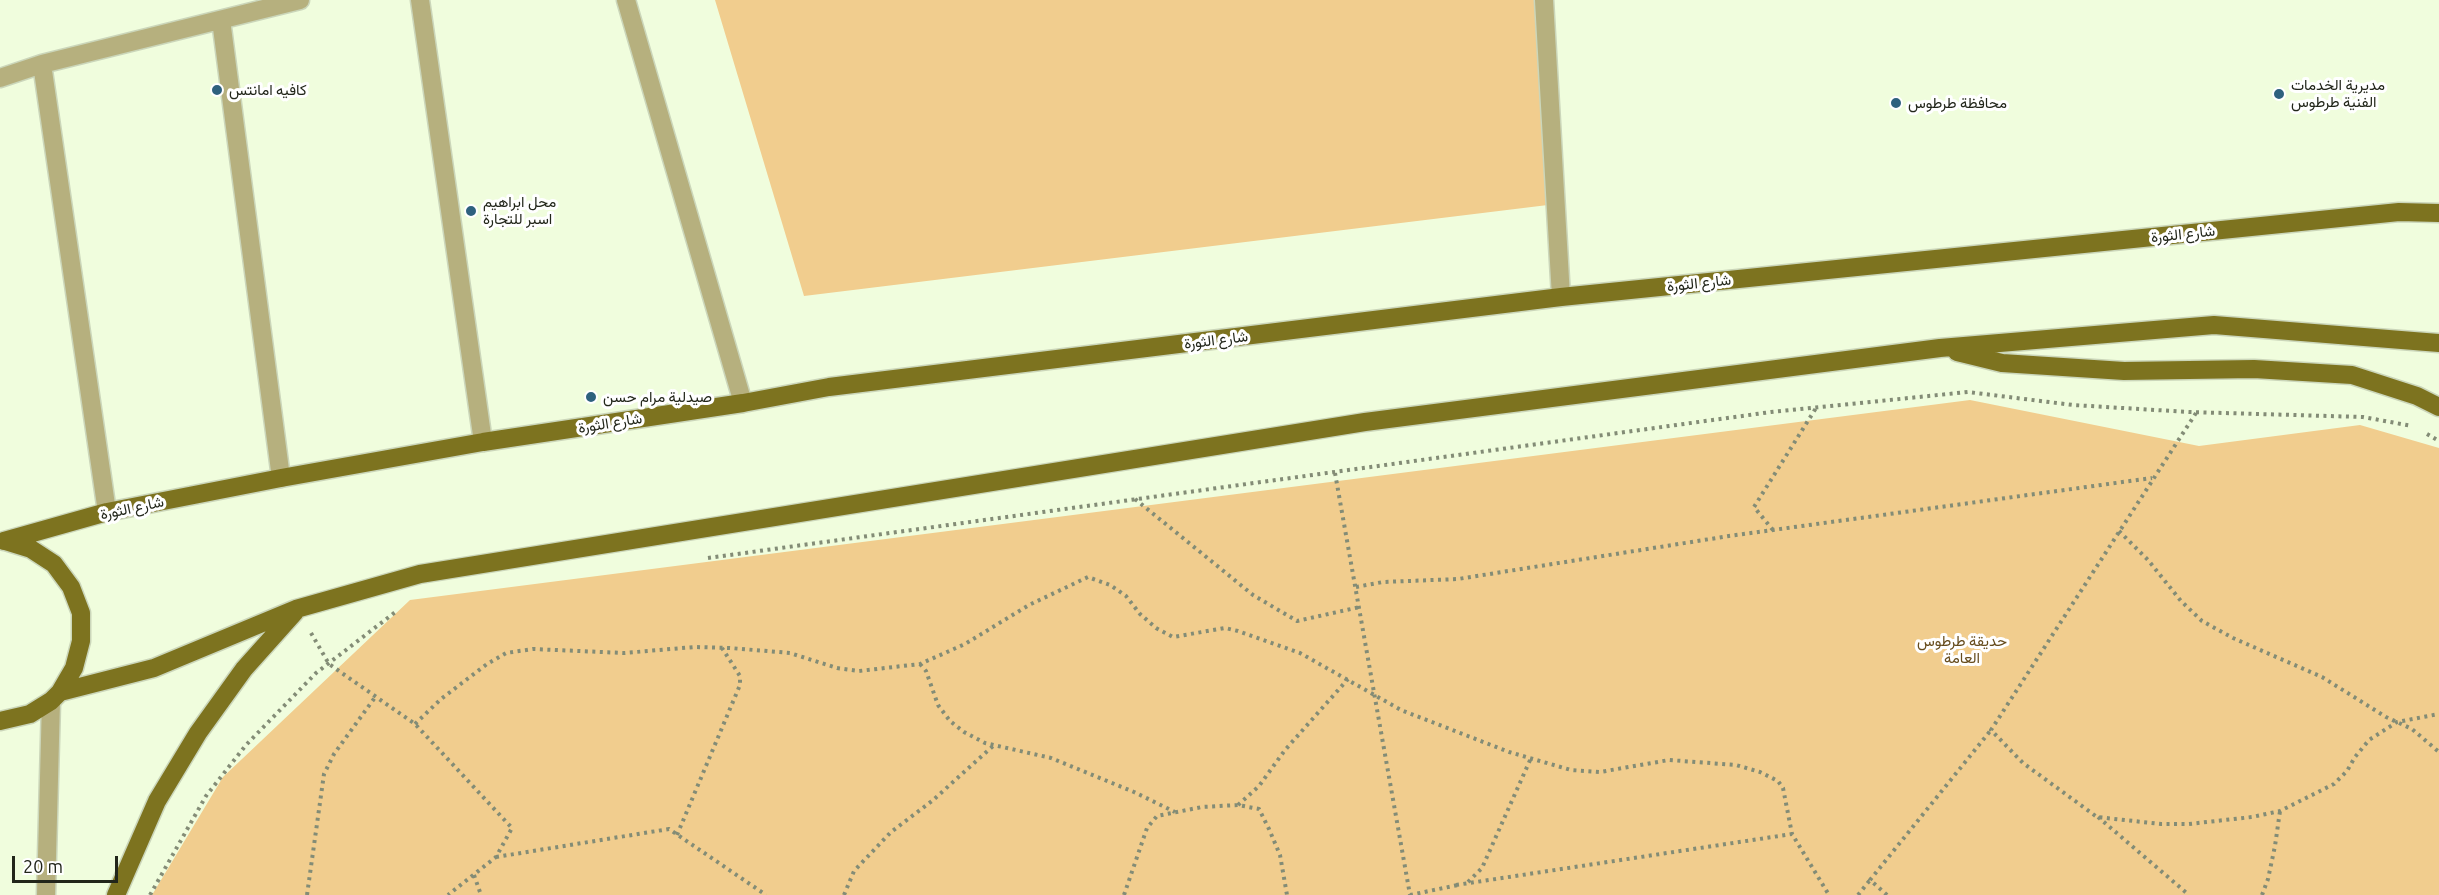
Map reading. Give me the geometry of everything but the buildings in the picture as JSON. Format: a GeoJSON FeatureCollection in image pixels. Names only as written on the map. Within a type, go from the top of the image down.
{"type":"FeatureCollection","features":[{"type":"Feature","properties":{"kind":"main road","name":"شارع الثورة"},"geometry":{"type":"LineString","coordinates":[[2,541],[107,512],[281,478],[483,442],[744,403],[829,387],[1561,297],[2399,212],[2439,213]]}},
{"type":"Feature","properties":{"kind":"main road"},"geometry":{"type":"LineString","coordinates":[[0,722],[30,714],[55,696],[154,668],[297,609],[420,574],[1353,423],[1940,348],[2214,325],[2439,343]]}},
{"type":"Feature","properties":{"kind":"main road"},"geometry":{"type":"LineString","coordinates":[[1940,348],[2002,363],[2124,371],[2254,369],[2352,375],[2417,396],[2439,407]]}},
{"type":"Feature","properties":{"kind":"main road"},"geometry":{"type":"LineString","coordinates":[[2,541],[31,549],[54,564],[71,587],[81,613],[81,641],[74,668],[55,696]]}},
{"type":"Feature","properties":{"kind":"main road"},"geometry":{"type":"LineString","coordinates":[[116,895],[158,801],[198,733],[244,669],[297,609]]}},
{"type":"Feature","properties":{"kind":"street"},"geometry":{"type":"LineString","coordinates":[[0,78],[42,64],[300,0]]}},
{"type":"Feature","properties":{"kind":"street"},"geometry":{"type":"LineString","coordinates":[[420,0],[483,442]]}},
{"type":"Feature","properties":{"kind":"street"},"geometry":{"type":"LineString","coordinates":[[626,0],[744,403]]}},
{"type":"Feature","properties":{"kind":"street"},"geometry":{"type":"LineString","coordinates":[[1544,0],[1561,297]]}},
{"type":"Feature","properties":{"kind":"street"},"geometry":{"type":"LineString","coordinates":[[221,20],[281,478]]}},
{"type":"Feature","properties":{"kind":"street"},"geometry":{"type":"LineString","coordinates":[[42,64],[107,512]]}},
{"type":"Feature","properties":{"kind":"street"},"geometry":{"type":"LineString","coordinates":[[46,895],[55,696]]}},
{"type":"Feature","properties":{"kind":"path"},"geometry":{"type":"LineString","coordinates":[[704,559],[1816,408],[1968,392],[2073,405],[2196,412],[2363,417],[2414,426]]}},
{"type":"Feature","properties":{"kind":"path"},"geometry":{"type":"LineString","coordinates":[[1774,530],[1754,507],[1816,408]]}},
{"type":"Feature","properties":{"kind":"path"},"geometry":{"type":"LineString","coordinates":[[1858,895],[1991,730],[2196,412]]}},
{"type":"Feature","properties":{"kind":"path"},"geometry":{"type":"LineString","coordinates":[[2422,431],[2439,441]]}},
{"type":"Feature","properties":{"kind":"path"},"geometry":{"type":"LineString","coordinates":[[1335,472],[1410,895],[1470,882],[1482,868],[1531,758]]}},
{"type":"Feature","properties":{"kind":"path"},"geometry":{"type":"LineString","coordinates":[[1356,587],[1383,582],[1458,579],[1774,530],[2153,478]]}},
{"type":"Feature","properties":{"kind":"path"},"geometry":{"type":"LineString","coordinates":[[1135,499],[1253,595],[1297,621],[1360,607]]}},
{"type":"Feature","properties":{"kind":"path"},"geometry":{"type":"LineString","coordinates":[[2119,531],[2148,560],[2181,601],[2202,621],[2234,638],[2322,677],[2412,729],[2439,752]]}},
{"type":"Feature","properties":{"kind":"path"},"geometry":{"type":"LineString","coordinates":[[415,724],[462,681],[506,653],[533,649],[624,653],[695,646],[790,652],[837,668],[859,670],[920,664],[965,644],[1029,605],[1088,577],[1110,585],[1126,596],[1148,621],[1173,637],[1225,628],[1300,653],[1401,710],[1531,758],[1571,770],[1600,772],[1669,760],[1696,760],[1744,767],[1760,772],[1778,781],[1783,788],[1792,834],[1829,895]]}},
{"type":"Feature","properties":{"kind":"path"},"geometry":{"type":"LineString","coordinates":[[150,895],[206,796],[246,745],[316,673],[401,608]]}},
{"type":"Feature","properties":{"kind":"path"},"geometry":{"type":"LineString","coordinates":[[677,835],[740,685],[740,676],[721,648]]}},
{"type":"Feature","properties":{"kind":"path"},"geometry":{"type":"LineString","coordinates":[[329,664],[415,724],[512,828],[496,856],[448,895]]}},
{"type":"Feature","properties":{"kind":"path"},"geometry":{"type":"LineString","coordinates":[[920,664],[926,671],[938,705],[950,721],[964,732],[993,745],[1051,758],[1134,792],[1175,812]]}},
{"type":"Feature","properties":{"kind":"path"},"geometry":{"type":"LineString","coordinates":[[1238,805],[1259,786],[1285,750],[1348,679]]}},
{"type":"Feature","properties":{"kind":"path"},"geometry":{"type":"LineString","coordinates":[[307,895],[324,774],[334,754],[376,696]]}},
{"type":"Feature","properties":{"kind":"path"},"geometry":{"type":"LineString","coordinates":[[2097,817],[2161,824],[2189,824],[2252,817],[2280,811],[2334,784],[2347,771],[2369,740],[2397,722],[2439,714]]}},
{"type":"Feature","properties":{"kind":"path"},"geometry":{"type":"LineString","coordinates":[[1991,730],[2023,763],[2097,817],[2189,895]]}},
{"type":"Feature","properties":{"kind":"path"},"geometry":{"type":"LineString","coordinates":[[844,895],[854,871],[891,832],[932,801],[993,745]]}},
{"type":"Feature","properties":{"kind":"path"},"geometry":{"type":"LineString","coordinates":[[1124,895],[1147,828],[1157,816],[1202,807],[1238,805],[1258,809],[1269,829],[1280,855],[1287,895]]}},
{"type":"Feature","properties":{"kind":"path"},"geometry":{"type":"LineString","coordinates":[[2262,895],[2276,846],[2280,811]]}},
{"type":"Feature","properties":{"kind":"path"},"geometry":{"type":"LineString","coordinates":[[496,856],[669,829],[766,895]]}},
{"type":"Feature","properties":{"kind":"path"},"geometry":{"type":"LineString","coordinates":[[1456,885],[1792,834]]}},
{"type":"Feature","properties":{"kind":"path"},"geometry":{"type":"LineString","coordinates":[[474,875],[481,895]]}},
{"type":"Feature","properties":{"kind":"path"},"geometry":{"type":"LineString","coordinates":[[1870,880],[1887,895]]}},
{"type":"Feature","properties":{"kind":"green space"},"geometry":{"type":"Polygon","coordinates":[[[715,0],[1543,0],[1556,204],[804,296],[715,0]]]}},
{"type":"Feature","properties":{"kind":"green space","name":"حديقة طرطوس العامة"},"geometry":{"type":"Polygon","coordinates":[[[1970,400],[2199,446],[2360,425],[2439,448],[2439,895],[152,895],[223,777],[410,600],[1970,400]]]}},
{"type":"Feature","properties":{"kind":"place","name":"كافيه امانتس"},"geometry":{"type":"Point","coordinates":[217,90]}},
{"type":"Feature","properties":{"kind":"place","name":"مديرية الخدمات الفنية طرطوس"},"geometry":{"type":"Point","coordinates":[2279,94]}},
{"type":"Feature","properties":{"kind":"place","name":"محافظة طرطوس"},"geometry":{"type":"Point","coordinates":[1896,103]}},
{"type":"Feature","properties":{"kind":"place","name":"محل ابراهيم اسبر للتجارة"},"geometry":{"type":"Point","coordinates":[471,211]}},
{"type":"Feature","properties":{"kind":"place","name":"صيدلية مرام حسن"},"geometry":{"type":"Point","coordinates":[591,397]}}]}
